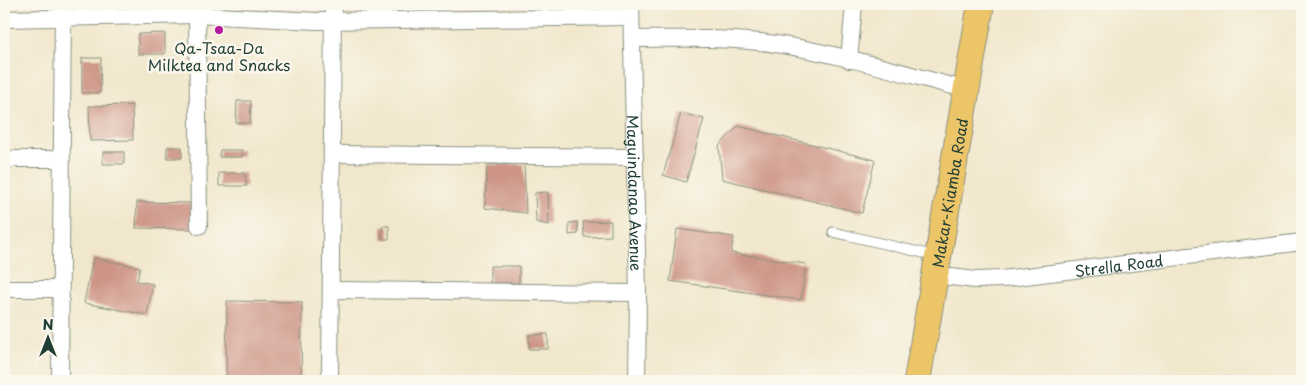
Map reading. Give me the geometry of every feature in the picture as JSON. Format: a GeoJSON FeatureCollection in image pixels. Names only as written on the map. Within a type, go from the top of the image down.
{"type":"FeatureCollection","features":[{"type":"Feature","properties":{"kind":"main road","name":"Makar-Kiamba Road"},"geometry":{"type":"LineString","coordinates":[[917,381],[968,90],[981,4]]}},
{"type":"Feature","properties":{"kind":"street"},"geometry":{"type":"LineString","coordinates":[[330,381],[333,4]]}},
{"type":"Feature","properties":{"kind":"street"},"geometry":{"type":"LineString","coordinates":[[849,60],[854,4]]}},
{"type":"Feature","properties":{"kind":"street"},"geometry":{"type":"LineString","coordinates":[[197,9],[199,226]]}},
{"type":"Feature","properties":{"kind":"street"},"geometry":{"type":"LineString","coordinates":[[4,19],[63,11],[197,9],[333,21],[630,10]]}},
{"type":"Feature","properties":{"kind":"street","name":"Maguindanao Avenue"},"geometry":{"type":"LineString","coordinates":[[630,10],[638,293],[637,381]]}},
{"type":"Feature","properties":{"kind":"street"},"geometry":{"type":"LineString","coordinates":[[60,381],[63,11]]}},
{"type":"Feature","properties":{"kind":"street"},"geometry":{"type":"LineString","coordinates":[[632,39],[724,39],[776,44],[968,90]]}},
{"type":"Feature","properties":{"kind":"street"},"geometry":{"type":"LineString","coordinates":[[333,154],[635,156]]}},
{"type":"Feature","properties":{"kind":"street"},"geometry":{"type":"LineString","coordinates":[[4,158],[61,158]]}},
{"type":"Feature","properties":{"kind":"street","name":"Strella Road"},"geometry":{"type":"LineString","coordinates":[[937,266],[975,280],[1002,279],[1302,242]]}},
{"type":"Feature","properties":{"kind":"street"},"geometry":{"type":"LineString","coordinates":[[4,289],[60,289]]}},
{"type":"Feature","properties":{"kind":"street"},"geometry":{"type":"LineString","coordinates":[[331,290],[638,293]]}},
{"type":"Feature","properties":{"kind":"lane"},"geometry":{"type":"LineString","coordinates":[[833,232],[937,266]]}},
{"type":"Feature","properties":{"kind":"building"},"geometry":{"type":"Polygon","coordinates":[[[165,33],[165,54],[138,54],[138,34],[165,33]]]}},
{"type":"Feature","properties":{"kind":"building"},"geometry":{"type":"Polygon","coordinates":[[[82,58],[101,58],[100,93],[82,93],[82,58]]]}},
{"type":"Feature","properties":{"kind":"building"},"geometry":{"type":"Polygon","coordinates":[[[237,101],[251,101],[250,123],[236,123],[237,101]]]}},
{"type":"Feature","properties":{"kind":"building"},"geometry":{"type":"Polygon","coordinates":[[[132,105],[133,140],[90,141],[89,106],[132,105]]]}},
{"type":"Feature","properties":{"kind":"building"},"geometry":{"type":"Polygon","coordinates":[[[681,113],[704,119],[686,182],[663,175],[681,113]]]}},
{"type":"Feature","properties":{"kind":"building"},"geometry":{"type":"Polygon","coordinates":[[[738,126],[875,160],[862,213],[722,179],[719,146],[738,126]]]}},
{"type":"Feature","properties":{"kind":"building"},"geometry":{"type":"Polygon","coordinates":[[[167,147],[182,147],[182,158],[167,158],[167,147]]]}},
{"type":"Feature","properties":{"kind":"building"},"geometry":{"type":"Polygon","coordinates":[[[220,150],[242,150],[242,157],[219,157],[220,150]]]}},
{"type":"Feature","properties":{"kind":"building"},"geometry":{"type":"Polygon","coordinates":[[[103,152],[124,152],[124,164],[103,164],[103,152]]]}},
{"type":"Feature","properties":{"kind":"building"},"geometry":{"type":"Polygon","coordinates":[[[524,164],[526,213],[485,208],[487,165],[524,164]]]}},
{"type":"Feature","properties":{"kind":"building"},"geometry":{"type":"Polygon","coordinates":[[[219,173],[244,173],[247,186],[219,186],[219,173]]]}},
{"type":"Feature","properties":{"kind":"building"},"geometry":{"type":"Polygon","coordinates":[[[548,192],[549,225],[536,222],[535,193],[548,192]]]}},
{"type":"Feature","properties":{"kind":"building"},"geometry":{"type":"Polygon","coordinates":[[[137,202],[192,203],[192,229],[136,228],[137,202]]]}},
{"type":"Feature","properties":{"kind":"building"},"geometry":{"type":"Polygon","coordinates":[[[611,221],[611,236],[584,237],[583,222],[611,221]]]}},
{"type":"Feature","properties":{"kind":"building"},"geometry":{"type":"Polygon","coordinates":[[[577,222],[578,234],[569,235],[569,223],[577,222]]]}},
{"type":"Feature","properties":{"kind":"building"},"geometry":{"type":"Polygon","coordinates":[[[382,226],[389,226],[389,239],[382,239],[382,226]]]}},
{"type":"Feature","properties":{"kind":"building"},"geometry":{"type":"Polygon","coordinates":[[[677,229],[734,237],[731,253],[806,264],[801,300],[670,281],[677,229]]]}},
{"type":"Feature","properties":{"kind":"building"},"geometry":{"type":"Polygon","coordinates":[[[93,258],[140,267],[137,281],[153,284],[147,315],[84,303],[93,258]]]}},
{"type":"Feature","properties":{"kind":"building"},"geometry":{"type":"Polygon","coordinates":[[[490,266],[519,266],[519,283],[490,283],[490,266]]]}},
{"type":"Feature","properties":{"kind":"building"},"geometry":{"type":"Polygon","coordinates":[[[227,301],[302,302],[301,381],[226,381],[227,301]]]}},
{"type":"Feature","properties":{"kind":"building"},"geometry":{"type":"Polygon","coordinates":[[[548,334],[548,349],[529,349],[529,335],[548,334]]]}},
{"type":"Feature","properties":{"kind":"place","name":"Qa-Tsaa-Da Milktea and Snacks"},"geometry":{"type":"Point","coordinates":[219,30]}}]}
